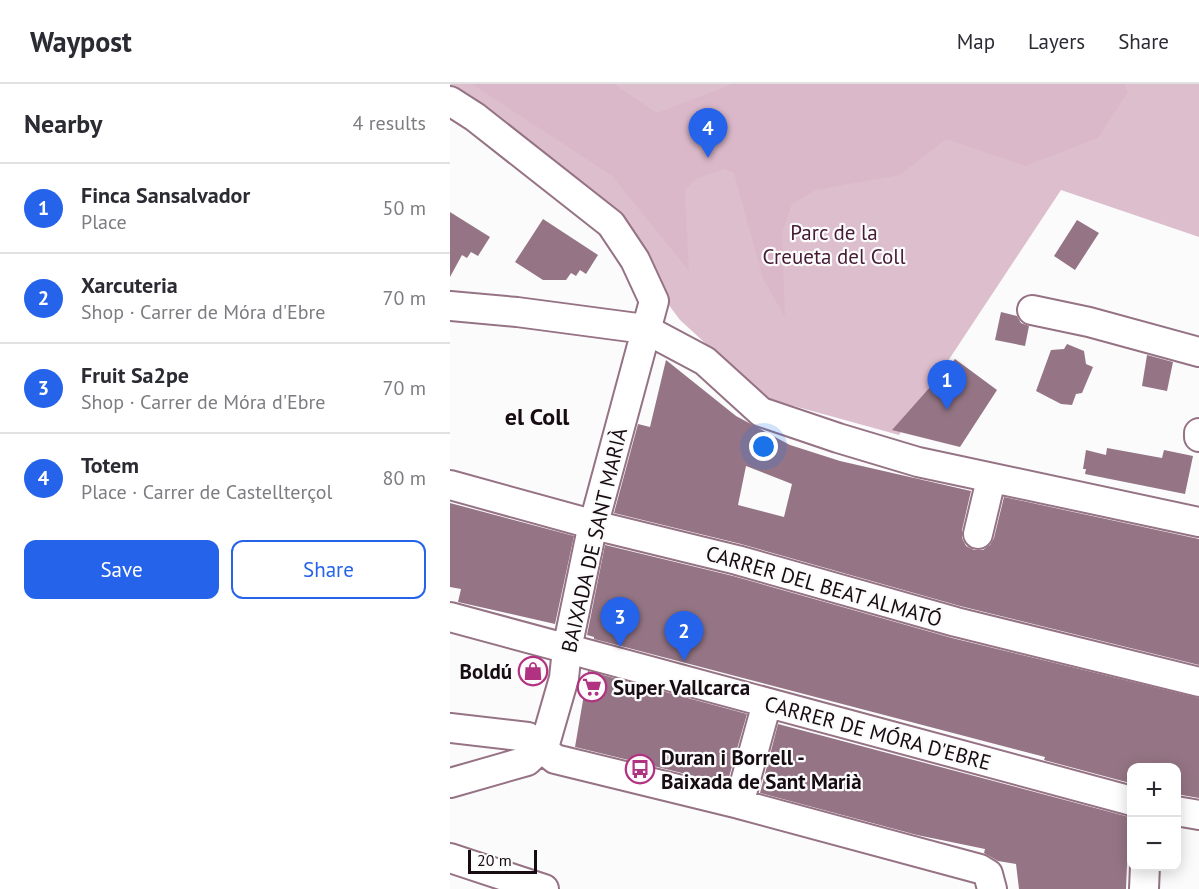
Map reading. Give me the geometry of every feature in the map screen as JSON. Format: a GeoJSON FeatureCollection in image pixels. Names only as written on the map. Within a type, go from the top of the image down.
{"type":"FeatureCollection","features":[{"type":"Feature","properties":{"kind":"street","name":"BAIXADA DE SANT MARIÀ"},"geometry":{"type":"LineString","coordinates":[[450,101],[475,117],[610,224],[635,260],[654,301],[590,538],[560,691],[549,734],[541,749]]}},
{"type":"Feature","properties":{"kind":"street"},"geometry":{"type":"LineString","coordinates":[[450,306],[517,312],[645,329],[705,361],[761,412],[918,462],[1199,522]]}},
{"type":"Feature","properties":{"kind":"street"},"geometry":{"type":"LineString","coordinates":[[1032,310],[1089,322],[1199,352]]}},
{"type":"Feature","properties":{"kind":"street","name":"CARRER DEL BEAT ALMATÓ"},"geometry":{"type":"LineString","coordinates":[[450,485],[738,560],[956,622],[1199,682]]}},
{"type":"Feature","properties":{"kind":"street"},"geometry":{"type":"LineString","coordinates":[[978,534],[988,492]]}},
{"type":"Feature","properties":{"kind":"street","name":"CARRER DE MÓRA D'EBRE"},"geometry":{"type":"LineString","coordinates":[[450,616],[1127,800]]}},
{"type":"Feature","properties":{"kind":"street"},"geometry":{"type":"LineString","coordinates":[[739,804],[767,703]]}},
{"type":"Feature","properties":{"kind":"street"},"geometry":{"type":"LineString","coordinates":[[450,728],[528,737],[555,759],[739,804],[986,879]]}},
{"type":"Feature","properties":{"kind":"street"},"geometry":{"type":"LineString","coordinates":[[450,783],[526,761],[541,749]]}},
{"type":"Feature","properties":{"kind":"street"},"geometry":{"type":"LineString","coordinates":[[1181,812],[1199,815]]}},
{"type":"Feature","properties":{"kind":"street"},"geometry":{"type":"LineString","coordinates":[[450,858],[544,889]]}},
{"type":"Feature","properties":{"kind":"street"},"geometry":{"type":"LineString","coordinates":[[1144,889],[1145,871]]}},
{"type":"Feature","properties":{"kind":"green space","name":"Parc de la Creueta del Coll"},"geometry":{"type":"Polygon","coordinates":[[[450,84],[1199,84],[1199,237],[1061,190],[899,435],[765,398],[680,320],[657,289],[629,230],[450,96],[450,84]]]}},
{"type":"Feature","properties":{"kind":"shaded area"},"geometry":{"type":"Polygon","coordinates":[[[472,84],[614,84],[657,113],[732,84],[1124,84],[1128,92],[1098,138],[1025,166],[946,139],[900,175],[816,190],[792,204],[782,233],[785,317],[763,279],[734,173],[724,169],[698,178],[685,189],[689,271],[612,176],[472,84]]]}},
{"type":"Feature","properties":{"kind":"building"},"geometry":{"type":"Polygon","coordinates":[[[450,212],[490,237],[478,256],[471,252],[467,258],[462,255],[450,277],[450,212]]]}},
{"type":"Feature","properties":{"kind":"building"},"geometry":{"type":"Polygon","coordinates":[[[543,219],[598,255],[586,274],[580,270],[576,276],[571,273],[566,280],[543,280],[515,262],[543,219]]]}},
{"type":"Feature","properties":{"kind":"building"},"geometry":{"type":"Polygon","coordinates":[[[1077,220],[1099,233],[1075,270],[1054,256],[1077,220]]]}},
{"type":"Feature","properties":{"kind":"building"},"geometry":{"type":"Polygon","coordinates":[[[1001,312],[1017,316],[1021,323],[1029,326],[1025,346],[995,340],[1001,312]]]}},
{"type":"Feature","properties":{"kind":"building"},"geometry":{"type":"Polygon","coordinates":[[[1067,344],[1084,351],[1086,364],[1093,367],[1082,393],[1076,394],[1072,405],[1061,404],[1036,391],[1051,350],[1064,349],[1067,344]]]}},
{"type":"Feature","properties":{"kind":"building"},"geometry":{"type":"Polygon","coordinates":[[[1147,355],[1173,362],[1167,391],[1142,386],[1147,355]]]}},
{"type":"Feature","properties":{"kind":"building"},"geometry":{"type":"Polygon","coordinates":[[[955,359],[997,390],[960,447],[892,430],[955,359]]]}},
{"type":"Feature","properties":{"kind":"building"},"geometry":{"type":"Polygon","coordinates":[[[666,360],[736,416],[790,445],[840,461],[971,491],[962,538],[966,546],[974,550],[983,550],[994,538],[1004,497],[1199,539],[1199,665],[960,606],[741,544],[614,513],[638,424],[650,427],[666,360]],[[746,466],[738,505],[784,517],[792,484],[746,466]]]}},
{"type":"Feature","properties":{"kind":"building"},"geometry":{"type":"Polygon","coordinates":[[[1107,448],[1162,458],[1164,450],[1193,456],[1185,494],[1085,474],[1086,469],[1083,469],[1086,450],[1106,455],[1107,448]]]}},
{"type":"Feature","properties":{"kind":"building"},"geometry":{"type":"Polygon","coordinates":[[[450,503],[574,536],[555,624],[458,602],[461,589],[450,587],[450,503]]]}},
{"type":"Feature","properties":{"kind":"building"},"geometry":{"type":"Polygon","coordinates":[[[605,545],[733,576],[952,638],[1199,698],[1199,798],[1181,795],[1181,763],[1127,763],[1127,782],[1044,760],[1045,757],[594,639],[587,635],[605,545]]]}},
{"type":"Feature","properties":{"kind":"building"},"geometry":{"type":"Polygon","coordinates":[[[588,671],[747,714],[727,784],[575,747],[588,671]]]}},
{"type":"Feature","properties":{"kind":"building"},"geometry":{"type":"Polygon","coordinates":[[[778,724],[1127,816],[1126,889],[1019,889],[1016,864],[998,861],[984,853],[985,849],[917,835],[760,793],[778,724]]]}},
{"type":"Feature","properties":{"kind":"place","name":"Totem"},"geometry":{"type":"Point","coordinates":[708,158]}},
{"type":"Feature","properties":{"kind":"place","name":"Finca Sansalvador"},"geometry":{"type":"Point","coordinates":[947,410]}},
{"type":"Feature","properties":{"kind":"place","name":"Fruit Sa2pe"},"geometry":{"type":"Point","coordinates":[620,647]}},
{"type":"Feature","properties":{"kind":"place","name":"Xarcuteria"},"geometry":{"type":"Point","coordinates":[684,661]}},
{"type":"Feature","properties":{"kind":"place","name":"Boldú"},"geometry":{"type":"Point","coordinates":[533,671]}},
{"type":"Feature","properties":{"kind":"place","name":"Super Vallcarca"},"geometry":{"type":"Point","coordinates":[592,687]}},
{"type":"Feature","properties":{"kind":"place","name":"Duran i Borrell - Baixada de Sant Marià"},"geometry":{"type":"Point","coordinates":[640,769]}},
{"type":"Feature","properties":{"kind":"district","name":"el Coll"},"geometry":{"type":"Point","coordinates":[537,416]}}]}
